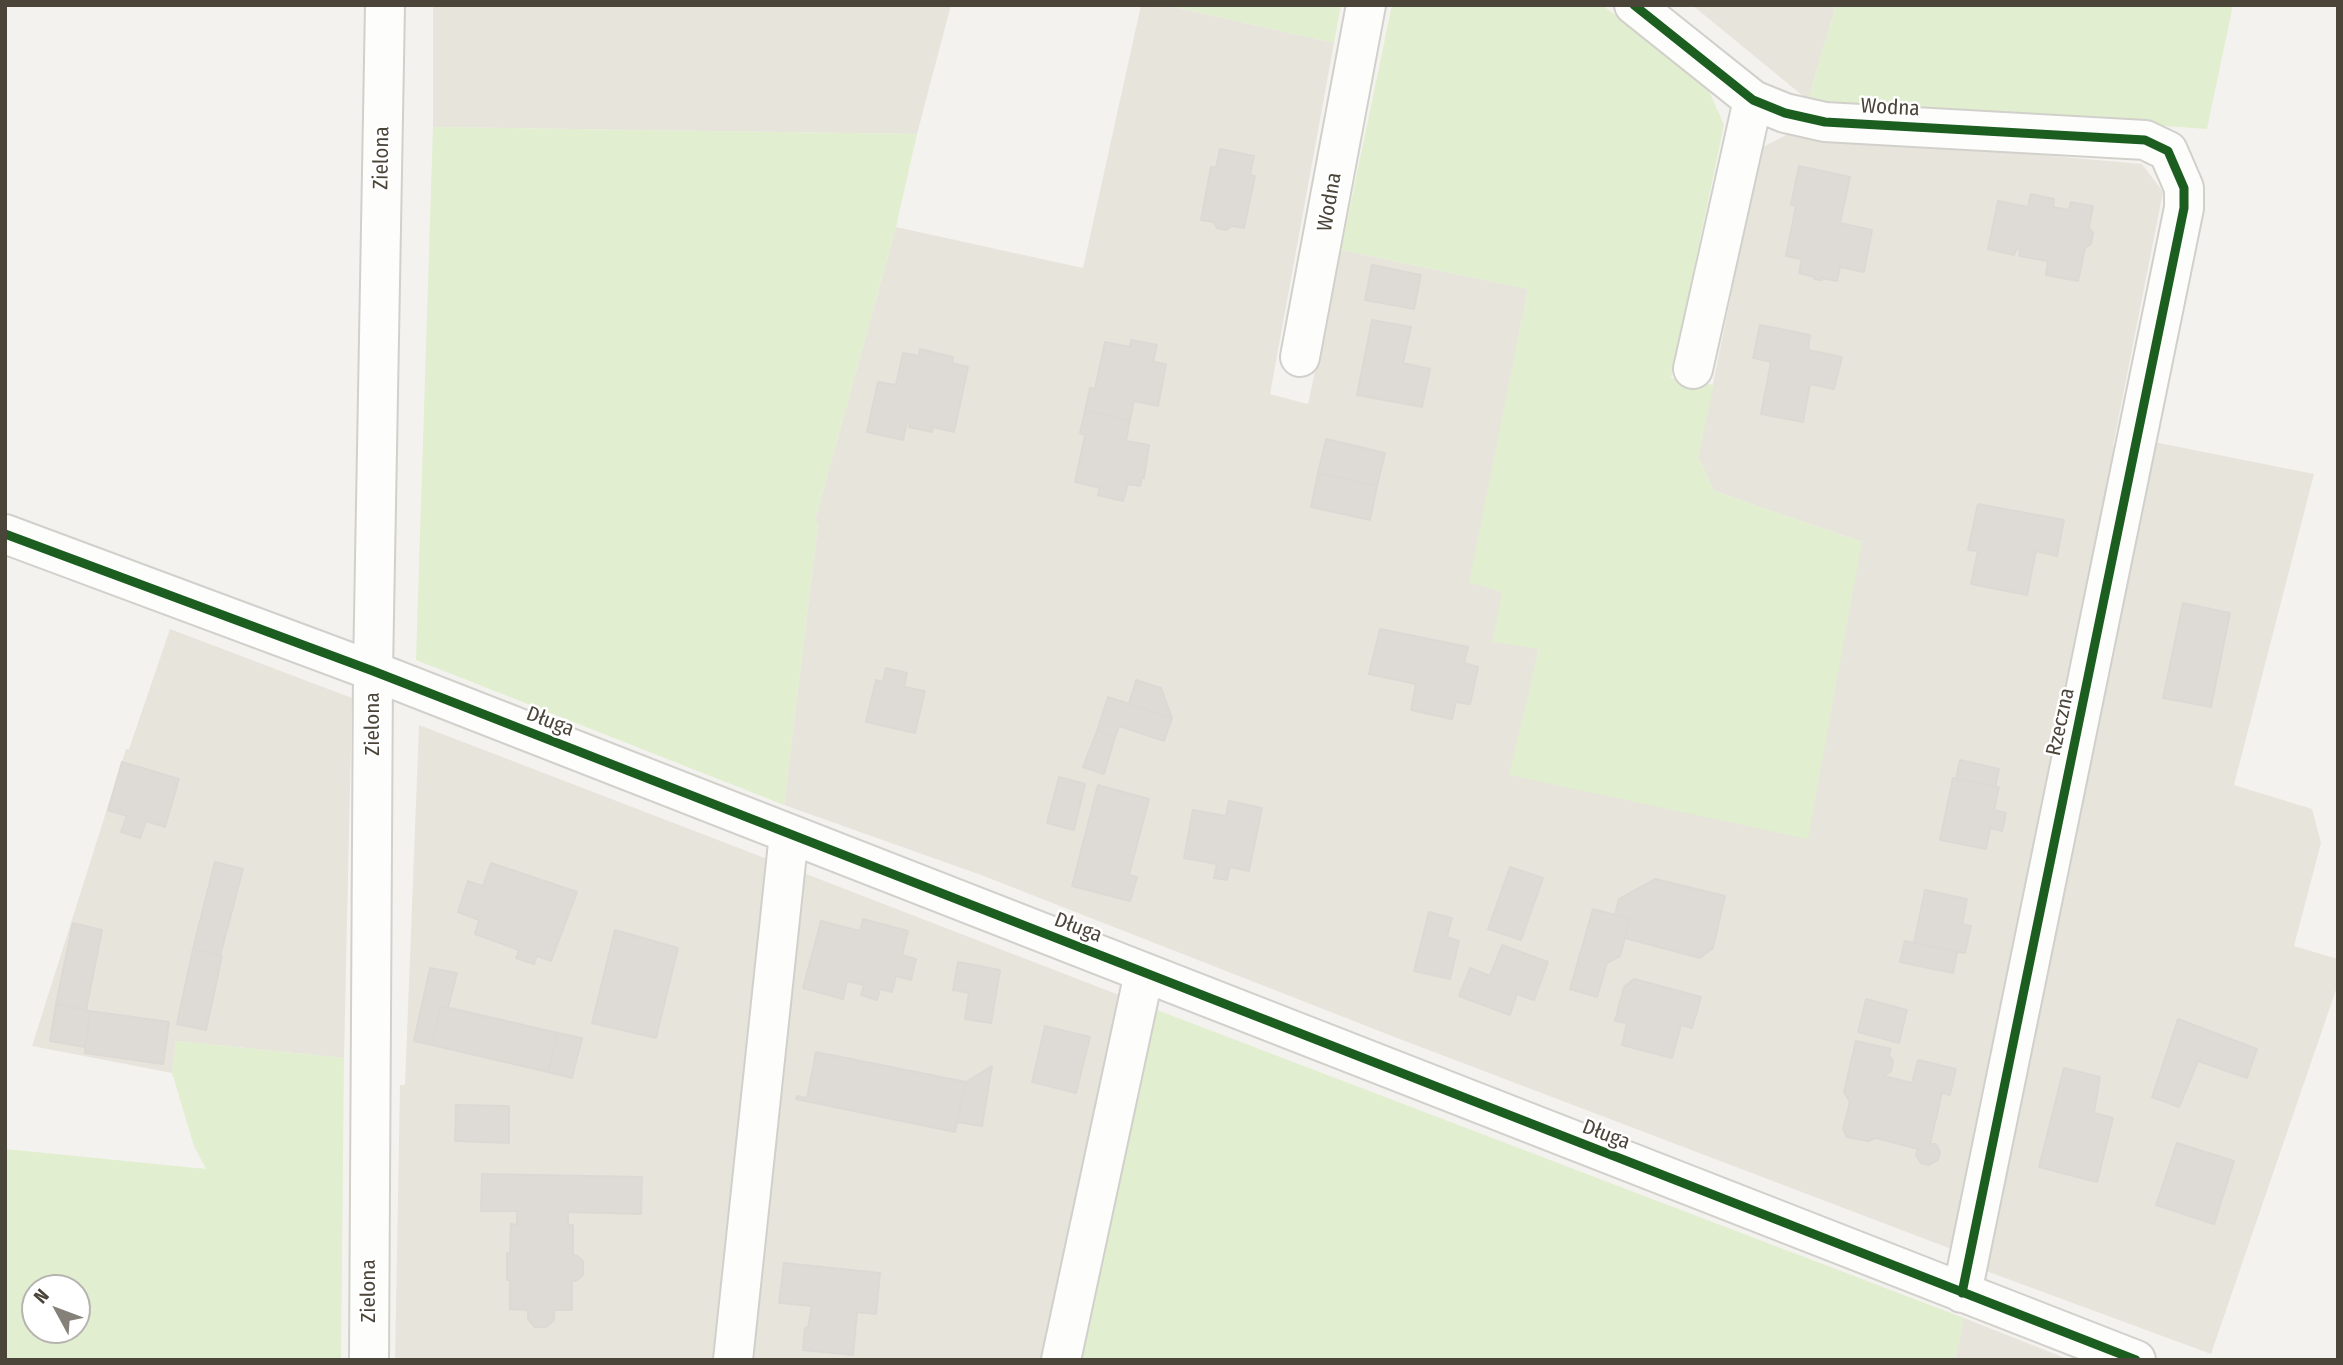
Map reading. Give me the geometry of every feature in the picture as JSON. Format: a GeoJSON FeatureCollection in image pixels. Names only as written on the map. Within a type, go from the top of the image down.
{"type":"FeatureCollection","features":[{"type":"Feature","properties":{"kind":"street","name":"Zielona"},"geometry":{"type":"LineString","coordinates":[[369,1360],[373,671],[385,5]]}},
{"type":"Feature","properties":{"kind":"street","name":"Wodna"},"geometry":{"type":"LineString","coordinates":[[1300,357],[1366,5]]}},
{"type":"Feature","properties":{"kind":"street","name":"Wodna"},"geometry":{"type":"LineString","coordinates":[[1634,5],[1753,100],[1785,113],[1825,122],[2145,140],[2168,151],[2173,160]]}},
{"type":"Feature","properties":{"kind":"street"},"geometry":{"type":"LineString","coordinates":[[1693,369],[1753,100]]}},
{"type":"Feature","properties":{"kind":"street","name":"Rzeczna"},"geometry":{"type":"LineString","coordinates":[[1962,1293],[2184,208],[2183,188],[2173,160]]}},
{"type":"Feature","properties":{"kind":"street","name":"Długa"},"geometry":{"type":"LineString","coordinates":[[5,534],[373,671],[2136,1360]]}},
{"type":"Feature","properties":{"kind":"street"},"geometry":{"type":"LineString","coordinates":[[733,1360],[789,834]]}},
{"type":"Feature","properties":{"kind":"street"},"geometry":{"type":"LineString","coordinates":[[1061,1360],[1144,973]]}},
{"type":"Feature","properties":{"kind":"shaded area"},"geometry":{"type":"Polygon","coordinates":[[[433,5],[951,5],[917,134],[433,127],[433,5]]]}},
{"type":"Feature","properties":{"kind":"shaded area"},"geometry":{"type":"Polygon","coordinates":[[[1141,5],[1165,5],[1334,43],[1270,394],[1308,404],[1341,250],[1528,289],[1470,582],[1502,592],[1539,649],[1510,775],[1862,542],[1714,491],[1698,457],[1761,148],[1790,133],[2142,164],[2163,192],[2113,446],[2154,442],[2314,474],[2234,785],[2312,809],[2321,843],[2294,946],[2338,959],[2338,984],[2211,1354],[1986,1271],[1954,1250],[1397,1038],[981,875],[784,805],[818,524],[815,520],[896,227],[1083,268],[1141,5]]]}},
{"type":"Feature","properties":{"kind":"shaded area"},"geometry":{"type":"Polygon","coordinates":[[[1692,5],[1836,5],[1808,100],[1692,5]]]}},
{"type":"Feature","properties":{"kind":"shaded area"},"geometry":{"type":"Polygon","coordinates":[[[170,629],[352,698],[344,1058],[176,1041],[172,1073],[32,1046],[126,749],[129,749],[170,629]]]}},
{"type":"Feature","properties":{"kind":"shaded area"},"geometry":{"type":"Polygon","coordinates":[[[419,725],[770,860],[718,1360],[395,1360],[400,1085],[405,1085],[419,725]]]}},
{"type":"Feature","properties":{"kind":"shaded area"},"geometry":{"type":"Polygon","coordinates":[[[801,872],[1119,995],[1044,1360],[750,1360],[801,872]]]}},
{"type":"Feature","properties":{"kind":"shaded area"},"geometry":{"type":"Polygon","coordinates":[[[1964,1318],[2070,1360],[1955,1360],[1964,1318]]]}},
{"type":"Feature","properties":{"kind":"green space"},"geometry":{"type":"Polygon","coordinates":[[[1165,5],[1341,5],[1334,43],[1165,5]]]}},
{"type":"Feature","properties":{"kind":"green space"},"geometry":{"type":"Polygon","coordinates":[[[1392,5],[1602,5],[1706,84],[1724,125],[1671,378],[1714,385],[1698,457],[1714,491],[1862,542],[1808,839],[1509,775],[1539,649],[1492,642],[1502,592],[1469,582],[1528,289],[1341,250],[1392,5]]]}},
{"type":"Feature","properties":{"kind":"green space"},"geometry":{"type":"Polygon","coordinates":[[[1836,5],[2233,5],[2207,129],[1808,100],[1836,5]]]}},
{"type":"Feature","properties":{"kind":"green space"},"geometry":{"type":"Polygon","coordinates":[[[433,127],[917,134],[896,227],[815,520],[818,524],[784,805],[416,660],[433,127]]]}},
{"type":"Feature","properties":{"kind":"green space"},"geometry":{"type":"Polygon","coordinates":[[[1157,1010],[1964,1318],[1955,1360],[1082,1360],[1157,1010]]]}},
{"type":"Feature","properties":{"kind":"green space"},"geometry":{"type":"Polygon","coordinates":[[[176,1041],[344,1058],[341,1360],[5,1360],[5,1149],[206,1169],[194,1146],[172,1073],[176,1041]]]}},
{"type":"Feature","properties":{"kind":"building"},"geometry":{"type":"Polygon","coordinates":[[[1220,149],[1254,156],[1250,175],[1255,176],[1244,228],[1232,226],[1226,230],[1217,228],[1214,222],[1201,220],[1211,167],[1216,168],[1220,149]]]}},
{"type":"Feature","properties":{"kind":"building"},"geometry":{"type":"Polygon","coordinates":[[[1799,166],[1850,177],[1840,223],[1872,230],[1864,272],[1840,267],[1837,281],[1814,279],[1815,277],[1799,273],[1802,259],[1786,256],[1796,206],[1791,205],[1799,166]]]}},
{"type":"Feature","properties":{"kind":"building"},"geometry":{"type":"Polygon","coordinates":[[[2031,194],[2054,199],[2053,207],[2069,210],[2071,202],[2093,206],[2089,227],[2093,233],[2091,244],[2085,248],[2078,281],[2046,275],[2048,261],[2019,256],[2020,250],[2016,249],[2014,255],[1988,249],[1998,201],[2028,207],[2031,194]]]}},
{"type":"Feature","properties":{"kind":"building"},"geometry":{"type":"Polygon","coordinates":[[[1372,265],[1421,275],[1414,309],[1365,300],[1372,265]]]}},
{"type":"Feature","properties":{"kind":"building"},"geometry":{"type":"Polygon","coordinates":[[[1372,320],[1411,327],[1403,363],[1430,369],[1422,407],[1357,395],[1372,320]]]}},
{"type":"Feature","properties":{"kind":"building"},"geometry":{"type":"Polygon","coordinates":[[[1760,325],[1810,335],[1808,350],[1842,357],[1834,389],[1810,384],[1803,422],[1761,414],[1771,362],[1753,358],[1760,325]]]}},
{"type":"Feature","properties":{"kind":"building"},"geometry":{"type":"Polygon","coordinates":[[[1131,340],[1157,345],[1153,362],[1166,364],[1158,406],[1134,401],[1130,420],[1085,411],[1090,388],[1095,389],[1105,342],[1130,347],[1131,340]]]}},
{"type":"Feature","properties":{"kind":"building"},"geometry":{"type":"Polygon","coordinates":[[[920,349],[953,357],[952,363],[968,367],[954,432],[933,427],[932,432],[909,427],[910,423],[907,422],[903,440],[867,432],[878,382],[896,385],[903,353],[919,356],[920,349]]]}},
{"type":"Feature","properties":{"kind":"building"},"geometry":{"type":"Polygon","coordinates":[[[1085,411],[1130,420],[1126,441],[1149,445],[1144,478],[1142,477],[1140,486],[1128,484],[1123,501],[1098,495],[1100,488],[1075,482],[1085,435],[1080,433],[1085,411]]]}},
{"type":"Feature","properties":{"kind":"building"},"geometry":{"type":"Polygon","coordinates":[[[1326,439],[1385,453],[1377,486],[1318,473],[1326,439]]]}},
{"type":"Feature","properties":{"kind":"building"},"geometry":{"type":"Polygon","coordinates":[[[1318,473],[1377,486],[1370,520],[1311,507],[1318,473]]]}},
{"type":"Feature","properties":{"kind":"building"},"geometry":{"type":"Polygon","coordinates":[[[1978,504],[2064,520],[2057,556],[2036,551],[2027,595],[1971,584],[1978,551],[1968,550],[1978,504]]]}},
{"type":"Feature","properties":{"kind":"building"},"geometry":{"type":"Polygon","coordinates":[[[2183,603],[2230,613],[2211,707],[2163,698],[2183,603]]]}},
{"type":"Feature","properties":{"kind":"building"},"geometry":{"type":"Polygon","coordinates":[[[1380,629],[1468,647],[1464,663],[1478,667],[1470,704],[1456,702],[1452,719],[1411,710],[1416,684],[1369,674],[1380,629]]]}},
{"type":"Feature","properties":{"kind":"building"},"geometry":{"type":"Polygon","coordinates":[[[886,668],[907,673],[904,687],[925,691],[915,733],[866,722],[876,680],[883,682],[886,668]]]}},
{"type":"Feature","properties":{"kind":"building"},"geometry":{"type":"Polygon","coordinates":[[[1136,680],[1161,688],[1172,718],[1129,704],[1136,680]]]}},
{"type":"Feature","properties":{"kind":"building"},"geometry":{"type":"Polygon","coordinates":[[[1108,697],[1172,718],[1164,741],[1119,726],[1115,737],[1097,731],[1108,697]]]}},
{"type":"Feature","properties":{"kind":"building"},"geometry":{"type":"Polygon","coordinates":[[[1097,731],[1115,737],[1104,774],[1083,767],[1097,731]]]}},
{"type":"Feature","properties":{"kind":"building"},"geometry":{"type":"Polygon","coordinates":[[[1960,760],[1999,769],[1995,787],[1956,779],[1960,760]]]}},
{"type":"Feature","properties":{"kind":"building"},"geometry":{"type":"Polygon","coordinates":[[[122,762],[179,779],[165,827],[146,821],[140,838],[121,832],[127,816],[108,810],[122,762]]]}},
{"type":"Feature","properties":{"kind":"building"},"geometry":{"type":"Polygon","coordinates":[[[1059,777],[1085,784],[1074,830],[1047,823],[1059,777]]]}},
{"type":"Feature","properties":{"kind":"building"},"geometry":{"type":"Polygon","coordinates":[[[1953,778],[1999,787],[1994,810],[2006,813],[2002,831],[1990,828],[1986,849],[1940,840],[1953,778]]]}},
{"type":"Feature","properties":{"kind":"building"},"geometry":{"type":"Polygon","coordinates":[[[1098,785],[1149,799],[1129,875],[1137,877],[1130,901],[1072,886],[1098,785]]]}},
{"type":"Feature","properties":{"kind":"building"},"geometry":{"type":"Polygon","coordinates":[[[1229,801],[1262,808],[1249,871],[1230,867],[1227,880],[1214,878],[1217,864],[1184,858],[1193,810],[1226,816],[1229,801]]]}},
{"type":"Feature","properties":{"kind":"building"},"geometry":{"type":"Polygon","coordinates":[[[215,862],[243,869],[220,956],[193,949],[215,862]]]}},
{"type":"Feature","properties":{"kind":"building"},"geometry":{"type":"Polygon","coordinates":[[[491,863],[577,892],[551,961],[537,956],[534,964],[516,958],[519,950],[475,934],[479,920],[458,912],[468,881],[483,886],[491,863]]]}},
{"type":"Feature","properties":{"kind":"building"},"geometry":{"type":"Polygon","coordinates":[[[1510,867],[1543,878],[1521,940],[1488,929],[1510,867]]]}},
{"type":"Feature","properties":{"kind":"building"},"geometry":{"type":"Polygon","coordinates":[[[1655,879],[1725,896],[1713,948],[1700,958],[1625,938],[1630,919],[1615,915],[1619,899],[1655,879]]]}},
{"type":"Feature","properties":{"kind":"building"},"geometry":{"type":"Polygon","coordinates":[[[1925,890],[1967,899],[1962,924],[1971,926],[1965,953],[1914,943],[1925,890]]]}},
{"type":"Feature","properties":{"kind":"building"},"geometry":{"type":"Polygon","coordinates":[[[1593,909],[1630,919],[1620,956],[1607,963],[1597,997],[1570,989],[1593,909]]]}},
{"type":"Feature","properties":{"kind":"building"},"geometry":{"type":"Polygon","coordinates":[[[1429,912],[1452,918],[1447,937],[1459,941],[1450,979],[1414,971],[1429,912]]]}},
{"type":"Feature","properties":{"kind":"building"},"geometry":{"type":"Polygon","coordinates":[[[863,919],[908,931],[902,955],[916,959],[911,980],[896,976],[892,992],[880,989],[877,1000],[861,995],[864,985],[847,981],[843,999],[803,988],[821,921],[860,931],[863,919]]]}},
{"type":"Feature","properties":{"kind":"building"},"geometry":{"type":"Polygon","coordinates":[[[73,923],[102,930],[86,1010],[56,1004],[73,923]]]}},
{"type":"Feature","properties":{"kind":"building"},"geometry":{"type":"Polygon","coordinates":[[[615,930],[678,948],[656,1038],[592,1023],[615,930]]]}},
{"type":"Feature","properties":{"kind":"building"},"geometry":{"type":"Polygon","coordinates":[[[1905,941],[1957,952],[1953,973],[1900,962],[1905,941]]]}},
{"type":"Feature","properties":{"kind":"building"},"geometry":{"type":"Polygon","coordinates":[[[1502,945],[1548,962],[1534,1000],[1517,994],[1510,1015],[1459,996],[1470,968],[1490,976],[1502,945]]]}},
{"type":"Feature","properties":{"kind":"building"},"geometry":{"type":"Polygon","coordinates":[[[193,949],[222,956],[206,1030],[177,1024],[193,949]]]}},
{"type":"Feature","properties":{"kind":"building"},"geometry":{"type":"Polygon","coordinates":[[[958,962],[1000,970],[991,1023],[965,1019],[969,993],[953,990],[958,962]]]}},
{"type":"Feature","properties":{"kind":"building"},"geometry":{"type":"Polygon","coordinates":[[[430,968],[457,973],[448,1008],[441,1006],[432,1045],[414,1041],[430,968]]]}},
{"type":"Feature","properties":{"kind":"building"},"geometry":{"type":"Polygon","coordinates":[[[1634,979],[1701,997],[1692,1028],[1681,1025],[1672,1058],[1622,1045],[1627,1023],[1615,1021],[1624,987],[1634,979]]]}},
{"type":"Feature","properties":{"kind":"building"},"geometry":{"type":"Polygon","coordinates":[[[1866,999],[1907,1010],[1899,1043],[1858,1032],[1866,999]]]}},
{"type":"Feature","properties":{"kind":"building"},"geometry":{"type":"Polygon","coordinates":[[[56,1004],[90,1011],[85,1047],[50,1041],[56,1004]]]}},
{"type":"Feature","properties":{"kind":"building"},"geometry":{"type":"Polygon","coordinates":[[[441,1006],[558,1033],[548,1072],[432,1045],[441,1006]]]}},
{"type":"Feature","properties":{"kind":"building"},"geometry":{"type":"Polygon","coordinates":[[[90,1011],[169,1022],[163,1064],[85,1053],[90,1011]]]}},
{"type":"Feature","properties":{"kind":"building"},"geometry":{"type":"Polygon","coordinates":[[[2178,1019],[2257,1049],[2247,1078],[2198,1061],[2179,1107],[2152,1097],[2178,1019]]]}},
{"type":"Feature","properties":{"kind":"building"},"geometry":{"type":"Polygon","coordinates":[[[1045,1026],[1090,1037],[1076,1093],[1032,1082],[1045,1026]]]}},
{"type":"Feature","properties":{"kind":"building"},"geometry":{"type":"Polygon","coordinates":[[[558,1033],[582,1038],[572,1078],[548,1072],[558,1033]]]}},
{"type":"Feature","properties":{"kind":"building"},"geometry":{"type":"Polygon","coordinates":[[[1856,1041],[1891,1049],[1891,1071],[1884,1076],[1912,1083],[1918,1060],[1956,1069],[1950,1095],[1942,1093],[1930,1144],[1936,1144],[1940,1152],[1938,1160],[1929,1165],[1921,1163],[1916,1155],[1918,1149],[1876,1138],[1868,1141],[1847,1137],[1843,1129],[1850,1102],[1844,1092],[1856,1041]]]}},
{"type":"Feature","properties":{"kind":"building"},"geometry":{"type":"Polygon","coordinates":[[[816,1052],[966,1082],[955,1132],[796,1099],[797,1096],[807,1098],[816,1052]]]}},
{"type":"Feature","properties":{"kind":"building"},"geometry":{"type":"Polygon","coordinates":[[[992,1066],[982,1126],[957,1122],[966,1082],[992,1066]]]}},
{"type":"Feature","properties":{"kind":"building"},"geometry":{"type":"Polygon","coordinates":[[[2064,1068],[2100,1077],[2094,1113],[2113,1118],[2097,1182],[2039,1167],[2064,1068]]]}},
{"type":"Feature","properties":{"kind":"building"},"geometry":{"type":"Polygon","coordinates":[[[456,1105],[509,1106],[509,1143],[455,1141],[456,1105]]]}},
{"type":"Feature","properties":{"kind":"building"},"geometry":{"type":"Polygon","coordinates":[[[2177,1143],[2234,1161],[2214,1224],[2156,1205],[2177,1143]]]}},
{"type":"Feature","properties":{"kind":"building"},"geometry":{"type":"Polygon","coordinates":[[[482,1174],[642,1177],[641,1214],[568,1212],[568,1225],[573,1225],[573,1255],[583,1261],[583,1275],[572,1281],[572,1310],[554,1310],[554,1320],[546,1327],[535,1327],[528,1319],[528,1310],[510,1309],[507,1253],[510,1254],[511,1224],[517,1225],[517,1211],[481,1211],[482,1174]]]}},
{"type":"Feature","properties":{"kind":"building"},"geometry":{"type":"Polygon","coordinates":[[[784,1263],[880,1273],[876,1314],[857,1312],[853,1355],[803,1350],[805,1328],[808,1327],[812,1306],[779,1303],[784,1263]]]}},
{"type":"Feature","properties":{"kind":"cycle path"},"geometry":{"type":"LineString","coordinates":[[1634,5],[1753,100],[1785,113],[1825,122],[2145,140],[2168,151],[2184,188],[2184,208],[1962,1293]]}},
{"type":"Feature","properties":{"kind":"cycle path"},"geometry":{"type":"LineString","coordinates":[[5,534],[373,671],[2136,1360]]}}]}
